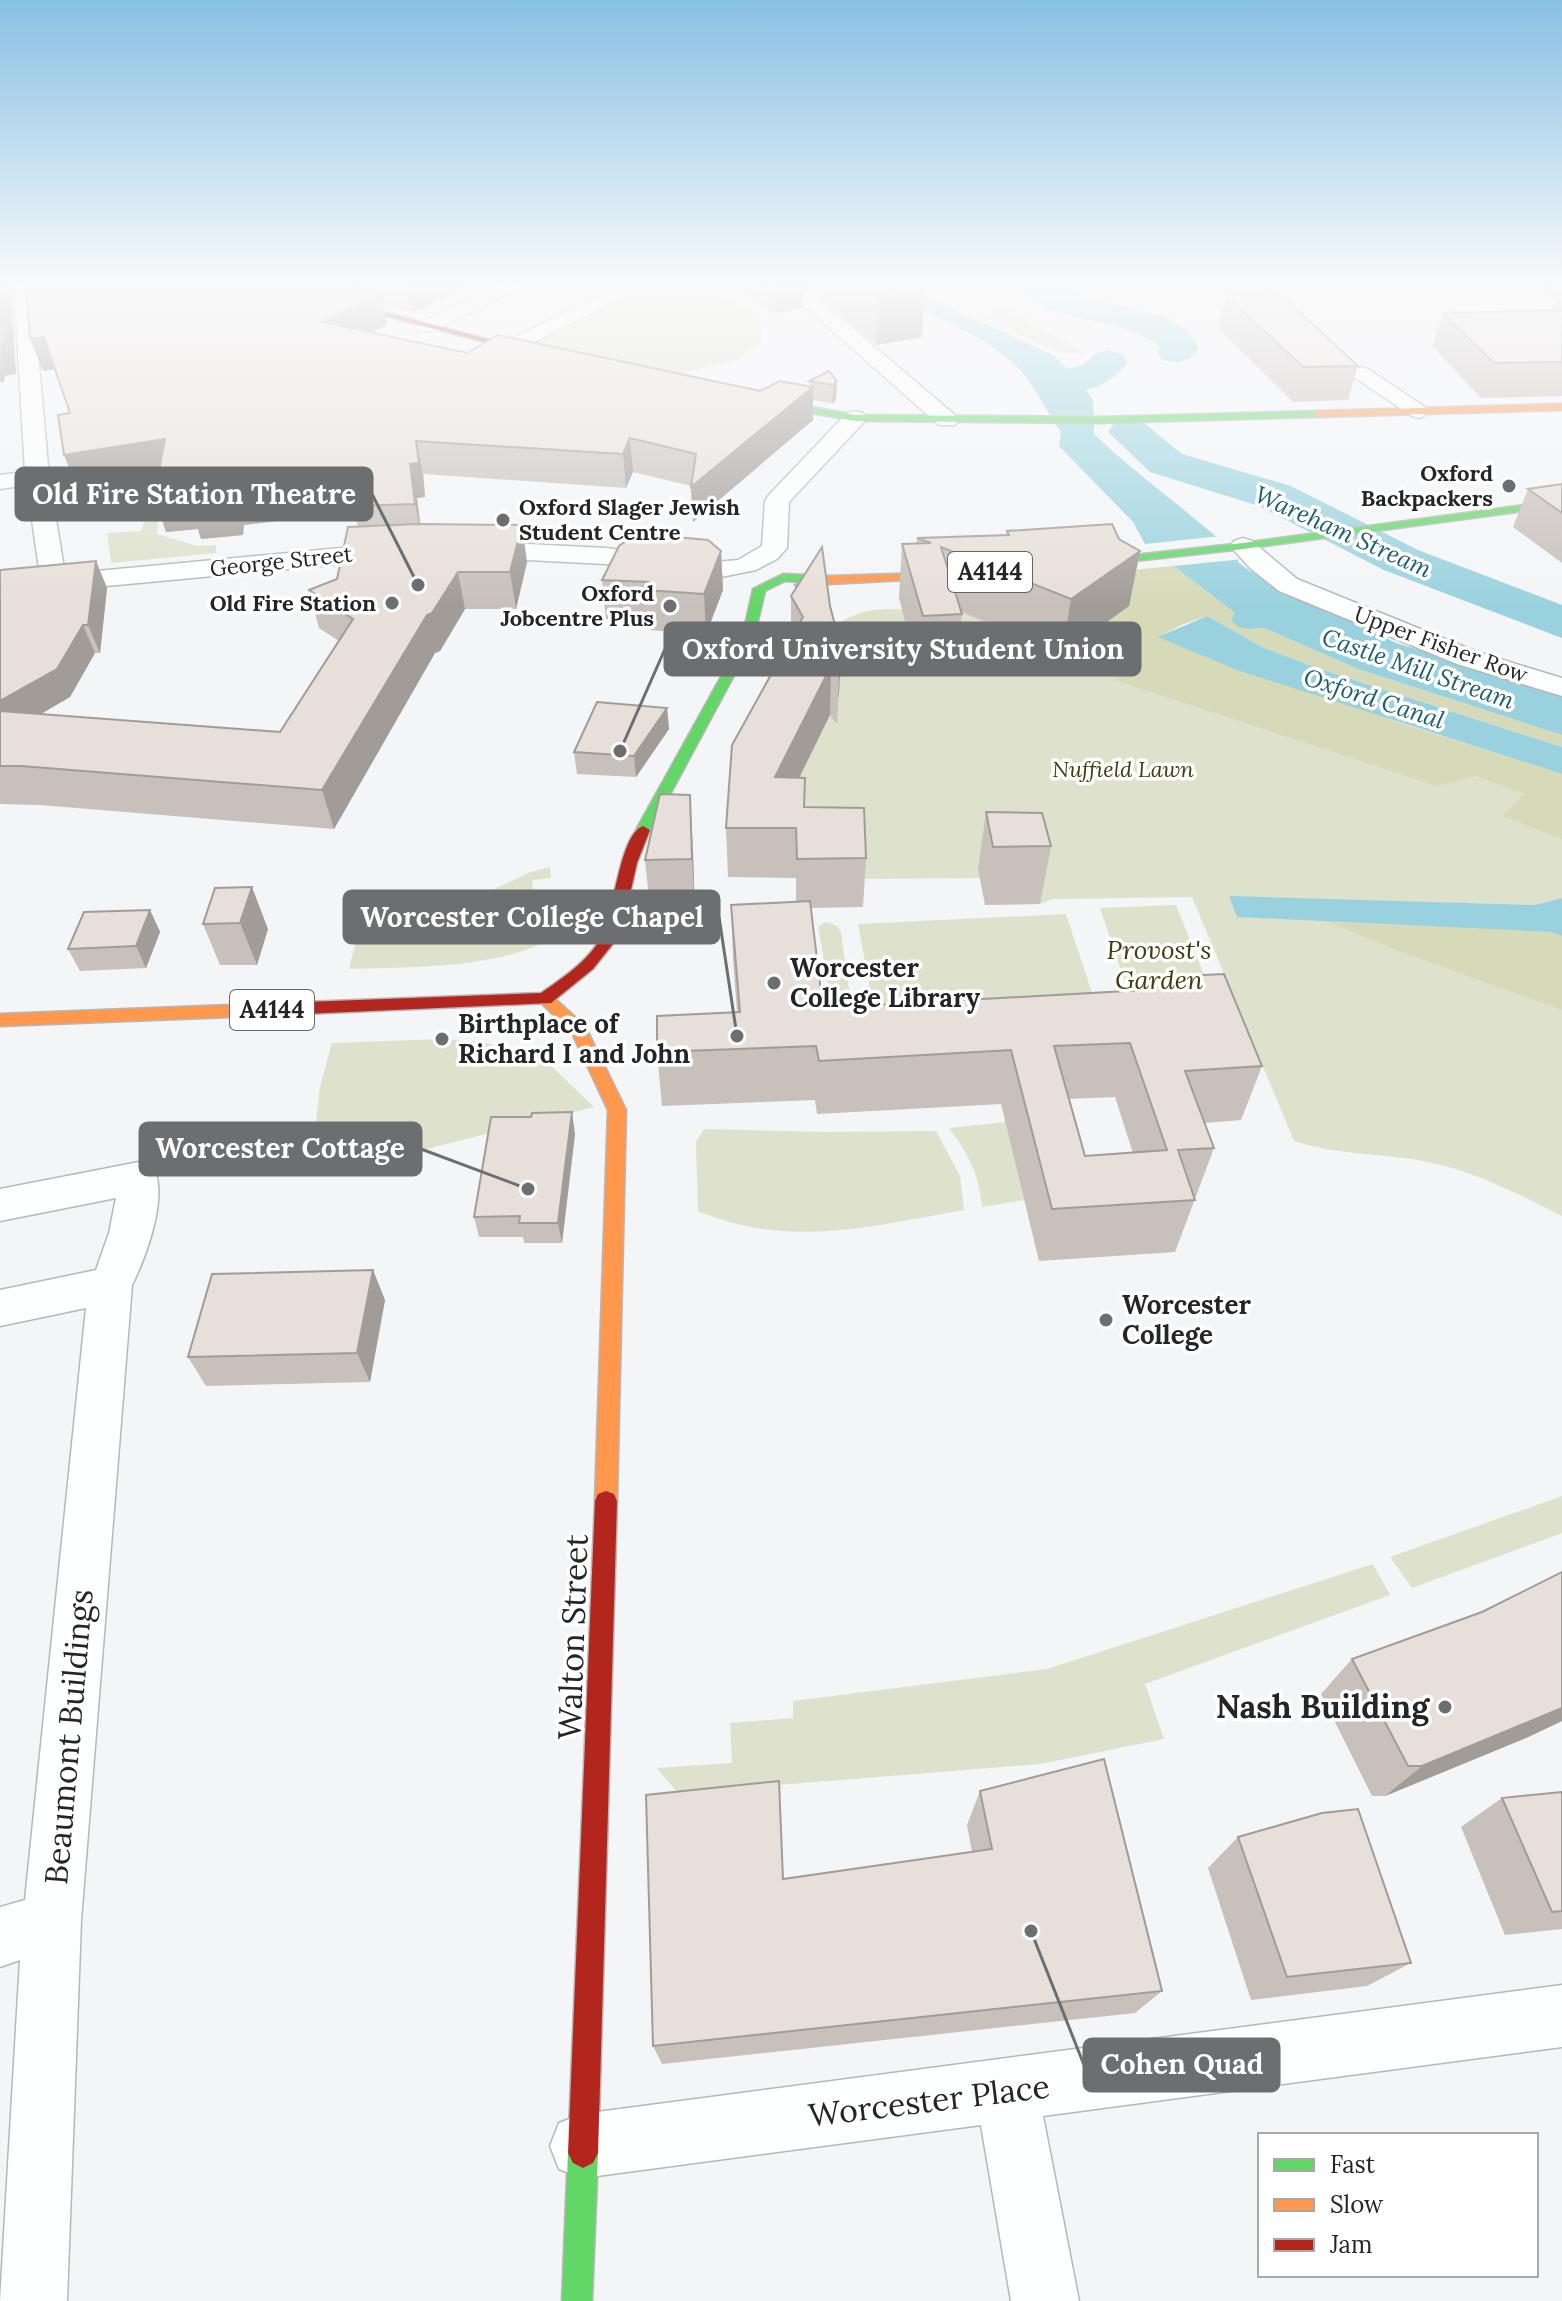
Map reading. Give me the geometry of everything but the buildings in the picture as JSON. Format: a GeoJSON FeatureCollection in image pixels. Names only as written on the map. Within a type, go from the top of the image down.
{"type":"FeatureCollection","features":[{"type":"Feature","properties":{"kind":"street"},"geometry":{"type":"LineString","coordinates":[[31,392],[37,477],[54,583]]}},
{"type":"Feature","properties":{"kind":"street"},"geometry":{"type":"LineString","coordinates":[[916,392],[947,420]]}},
{"type":"Feature","properties":{"kind":"street"},"geometry":{"type":"LineString","coordinates":[[1391,392],[1420,411]]}},
{"type":"Feature","properties":{"kind":"street"},"geometry":{"type":"LineString","coordinates":[[731,395],[855,418],[947,420],[1101,420],[1562,407]]}},
{"type":"Feature","properties":{"kind":"street"},"geometry":{"type":"LineString","coordinates":[[913,419],[910,410],[923,398]]}},
{"type":"Feature","properties":{"kind":"street"},"geometry":{"type":"LineString","coordinates":[[447,549],[528,550],[716,570],[733,570],[752,564],[774,548],[777,501],[855,418]]}},
{"type":"Feature","properties":{"kind":"street"},"geometry":{"type":"LineString","coordinates":[[0,482],[37,477]]}},
{"type":"Feature","properties":{"kind":"street","name":"A4144"},"geometry":{"type":"LineString","coordinates":[[1055,566],[1241,546],[1562,503]]}},
{"type":"Feature","properties":{"kind":"street","name":"Upper Fisher Row"},"geometry":{"type":"LineString","coordinates":[[1241,546],[1288,585],[1467,658],[1562,687]]}},
{"type":"Feature","properties":{"kind":"street","name":"George Street"},"geometry":{"type":"LineString","coordinates":[[0,588],[415,550]]}},
{"type":"Feature","properties":{"kind":"street","name":"A4144"},"geometry":{"type":"LineString","coordinates":[[0,1020],[545,999],[573,980],[602,950],[616,922],[632,849],[672,784],[733,667],[759,603],[788,589],[829,580],[975,574]]}},
{"type":"Feature","properties":{"kind":"street","name":"Walton Street"},"geometry":{"type":"LineString","coordinates":[[545,999],[579,1030],[617,1110],[600,1743],[577,2301]]}},
{"type":"Feature","properties":{"kind":"street","name":"Beaumont Buildings"},"geometry":{"type":"LineString","coordinates":[[0,1205],[139,1178],[134,1222],[123,1261],[110,1285],[26,1929],[33,2301]]}},
{"type":"Feature","properties":{"kind":"street"},"geometry":{"type":"LineString","coordinates":[[0,1308],[110,1285]]}},
{"type":"Feature","properties":{"kind":"street","name":"Worcester Place"},"geometry":{"type":"LineString","coordinates":[[582,2146],[1562,2016]]}},
{"type":"Feature","properties":{"kind":"street"},"geometry":{"type":"LineString","coordinates":[[1007,2091],[1045,2301]]}},
{"type":"Feature","properties":{"kind":"green space"},"geometry":{"type":"Polygon","coordinates":[[[152,497],[160,502],[157,534],[198,546],[216,545],[216,553],[111,563],[107,533],[141,531],[152,497]]]}},
{"type":"Feature","properties":{"kind":"green space"},"geometry":{"type":"Polygon","coordinates":[[[1174,566],[1236,614],[1249,629],[1264,628],[1358,669],[1562,735],[1562,747],[1317,668],[1262,647],[1207,616],[1159,637],[1401,723],[1562,774],[1562,839],[1503,816],[1525,794],[1476,776],[1436,786],[1118,681],[1094,631],[1111,572],[1174,566]]]}},
{"type":"Feature","properties":{"kind":"green space","name":"Nuffield Lawn"},"geometry":{"type":"Polygon","coordinates":[[[1129,606],[1151,641],[1562,788],[1562,898],[1535,905],[1230,897],[1551,932],[1562,936],[1562,1216],[1488,1181],[1441,1165],[1330,1150],[1294,1141],[1192,897],[1053,899],[1040,904],[1032,871],[979,870],[980,878],[862,879],[803,856],[796,776],[800,776],[840,695],[833,672],[833,628],[848,618],[880,609],[964,614],[963,608],[985,622],[1062,654],[1129,606]]]}},
{"type":"Feature","properties":{"kind":"green space"},"geometry":{"type":"Polygon","coordinates":[[[550,867],[551,878],[532,880],[535,905],[593,898],[575,922],[550,940],[519,952],[484,960],[448,965],[349,969],[356,941],[397,935],[531,872],[550,867]]]}},
{"type":"Feature","properties":{"kind":"green space","name":"Provost's Garden"},"geometry":{"type":"Polygon","coordinates":[[[1176,905],[1221,1017],[1133,1006],[1100,908],[1176,905]]]}},
{"type":"Feature","properties":{"kind":"green space"},"geometry":{"type":"Polygon","coordinates":[[[1066,914],[1096,1005],[875,1016],[858,924],[1066,914]]]}},
{"type":"Feature","properties":{"kind":"green space"},"geometry":{"type":"Polygon","coordinates":[[[826,922],[837,926],[841,933],[854,1024],[835,1023],[818,926],[826,922]]]}},
{"type":"Feature","properties":{"kind":"green space"},"geometry":{"type":"Polygon","coordinates":[[[1329,922],[1551,932],[1562,936],[1562,1010],[1391,948],[1329,922]]]}},
{"type":"Feature","properties":{"kind":"green space"},"geometry":{"type":"Polygon","coordinates":[[[442,1039],[483,1042],[545,1060],[594,1107],[367,1164],[366,1132],[314,1140],[320,1087],[332,1043],[442,1039]]]}},
{"type":"Feature","properties":{"kind":"green space"},"geometry":{"type":"Polygon","coordinates":[[[1006,1122],[1024,1200],[982,1207],[972,1164],[949,1128],[1006,1122]]]}},
{"type":"Feature","properties":{"kind":"green space"},"geometry":{"type":"Polygon","coordinates":[[[704,1129],[936,1131],[960,1176],[964,1210],[831,1231],[798,1232],[732,1223],[698,1211],[696,1142],[704,1129]]]}},
{"type":"Feature","properties":{"kind":"green space"},"geometry":{"type":"Polygon","coordinates":[[[1562,1496],[1562,1533],[1412,1588],[1390,1557],[1562,1496]]]}},
{"type":"Feature","properties":{"kind":"green space"},"geometry":{"type":"Polygon","coordinates":[[[1373,1564],[1390,1595],[1145,1684],[1164,1739],[1040,1764],[678,1793],[657,1768],[732,1763],[730,1723],[793,1718],[793,1701],[1047,1669],[1373,1564]]]}},
{"type":"Feature","properties":{"kind":"water","name":"Castle Mill Stream"},"geometry":{"type":"Polygon","coordinates":[[[1036,392],[1088,392],[1093,400],[1094,434],[1221,541],[1250,571],[1396,643],[1562,693],[1562,735],[1358,669],[1264,628],[1238,627],[1231,620],[1235,613],[1145,544],[1133,522],[1059,446],[1061,432],[1036,392]]]}},
{"type":"Feature","properties":{"kind":"water"},"geometry":{"type":"Polygon","coordinates":[[[1344,519],[1394,543],[1419,560],[1562,617],[1562,631],[1421,581],[1309,524],[1344,519]]]}},
{"type":"Feature","properties":{"kind":"water","name":"Oxford Canal"},"geometry":{"type":"Polygon","coordinates":[[[1207,616],[1262,647],[1317,668],[1562,747],[1562,774],[1237,670],[1158,637],[1207,616]]]}},
{"type":"Feature","properties":{"kind":"water"},"geometry":{"type":"Polygon","coordinates":[[[1229,896],[1535,905],[1562,898],[1562,936],[1551,932],[1237,917],[1229,896]]]}},
{"type":"Feature","properties":{"kind":"pier"},"geometry":{"type":"Polygon","coordinates":[[[1221,536],[1243,559],[1174,566],[1145,544],[1221,536]]]}},
{"type":"Feature","properties":{"kind":"waterway","name":"Wareham Stream"},"geometry":{"type":"LineString","coordinates":[[1129,432],[1166,463],[1275,496],[1401,560],[1562,623]]}},
{"type":"Feature","properties":{"kind":"traffic: fast"},"geometry":{"type":"LineString","coordinates":[[756,400],[855,418],[1101,420],[1318,414]]}},
{"type":"Feature","properties":{"kind":"traffic: fast"},"geometry":{"type":"LineString","coordinates":[[1080,564],[1243,546],[1562,503]]}},
{"type":"Feature","properties":{"kind":"traffic: fast"},"geometry":{"type":"LineString","coordinates":[[643,830],[733,666],[752,621],[759,589],[783,577],[829,580]]}},
{"type":"Feature","properties":{"kind":"traffic: fast"},"geometry":{"type":"LineString","coordinates":[[577,2301],[583,2153]]}},
{"type":"Feature","properties":{"kind":"traffic: slow"},"geometry":{"type":"LineString","coordinates":[[1318,414],[1562,407]]}},
{"type":"Feature","properties":{"kind":"traffic: slow"},"geometry":{"type":"LineString","coordinates":[[801,585],[829,580],[960,575]]}},
{"type":"Feature","properties":{"kind":"traffic: slow"},"geometry":{"type":"LineString","coordinates":[[545,999],[579,1030],[617,1110],[606,1501]]}},
{"type":"Feature","properties":{"kind":"traffic: slow"},"geometry":{"type":"LineString","coordinates":[[0,1020],[305,1008]]}},
{"type":"Feature","properties":{"kind":"traffic: jam"},"geometry":{"type":"LineString","coordinates":[[305,1008],[545,999],[577,975],[596,956],[611,934],[630,863],[643,830]]}},
{"type":"Feature","properties":{"kind":"traffic: jam"},"geometry":{"type":"LineString","coordinates":[[583,2153],[606,1501]]}},
{"type":"Feature","properties":{"kind":"place","name":"Oxford Backpackers"},"geometry":{"type":"Point","coordinates":[1509,486]}},
{"type":"Feature","properties":{"kind":"place","name":"Oxford Slager Jewish Student Centre"},"geometry":{"type":"Point","coordinates":[503,520]}},
{"type":"Feature","properties":{"kind":"place","name":"Old Fire Station Theatre"},"geometry":{"type":"Point","coordinates":[418,585]}},
{"type":"Feature","properties":{"kind":"place","name":"Old Fire Station"},"geometry":{"type":"Point","coordinates":[392,603]}},
{"type":"Feature","properties":{"kind":"place","name":"Oxford Jobcentre Plus"},"geometry":{"type":"Point","coordinates":[670,606]}},
{"type":"Feature","properties":{"kind":"place","name":"Oxford University Student Union"},"geometry":{"type":"Point","coordinates":[620,751]}},
{"type":"Feature","properties":{"kind":"place","name":"Worcester College Library"},"geometry":{"type":"Point","coordinates":[774,983]}},
{"type":"Feature","properties":{"kind":"place","name":"Worcester College Chapel"},"geometry":{"type":"Point","coordinates":[737,1036]}},
{"type":"Feature","properties":{"kind":"place","name":"Birthplace of Richard I and John"},"geometry":{"type":"Point","coordinates":[442,1039]}},
{"type":"Feature","properties":{"kind":"place","name":"Worcester Cottage"},"geometry":{"type":"Point","coordinates":[528,1189]}},
{"type":"Feature","properties":{"kind":"place","name":"Worcester College"},"geometry":{"type":"Point","coordinates":[1106,1320]}},
{"type":"Feature","properties":{"kind":"place","name":"Nash Building"},"geometry":{"type":"Point","coordinates":[1445,1707]}},
{"type":"Feature","properties":{"kind":"place","name":"Cohen Quad"},"geometry":{"type":"Point","coordinates":[1031,1931]}}]}
